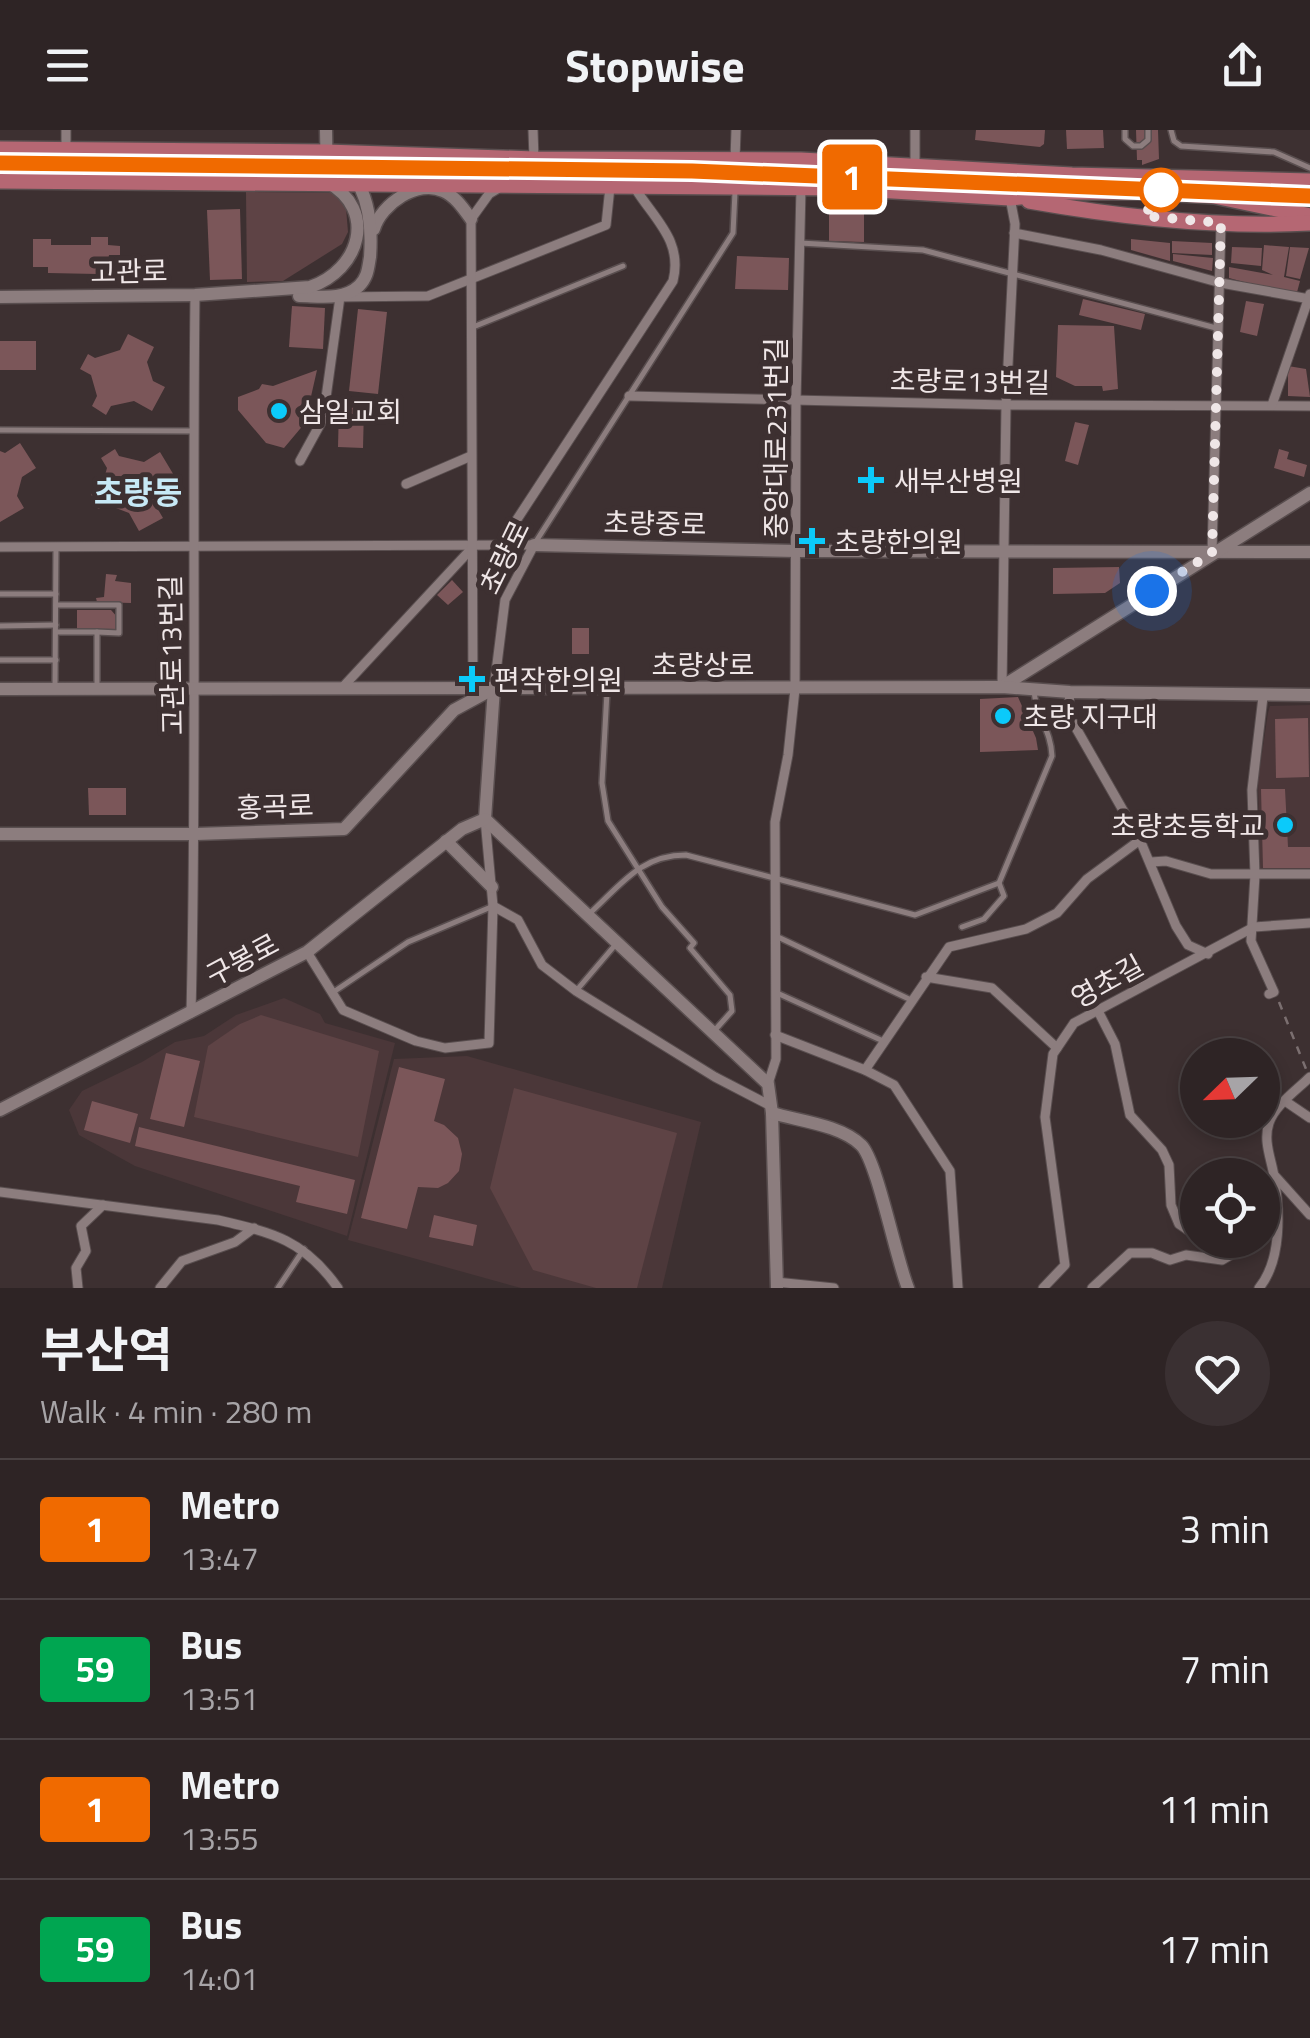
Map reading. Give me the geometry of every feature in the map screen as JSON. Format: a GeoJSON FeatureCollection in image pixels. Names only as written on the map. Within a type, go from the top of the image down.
{"type":"FeatureCollection","features":[{"type":"Feature","properties":{"kind":"main road"},"geometry":{"type":"LineString","coordinates":[[0,149],[842,162],[1252,182],[1310,181]]}},
{"type":"Feature","properties":{"kind":"main road"},"geometry":{"type":"LineString","coordinates":[[0,182],[916,190],[1221,223],[1310,220]]}},
{"type":"Feature","properties":{"kind":"main road"},"geometry":{"type":"LineString","coordinates":[[1010,198],[1142,192],[1214,196],[1310,220]]}},
{"type":"Feature","properties":{"kind":"street"},"geometry":{"type":"LineString","coordinates":[[66,130],[66,150]]}},
{"type":"Feature","properties":{"kind":"street"},"geometry":{"type":"LineString","coordinates":[[326,130],[327,182]]}},
{"type":"Feature","properties":{"kind":"street"},"geometry":{"type":"LineString","coordinates":[[533,130],[534,159]]}},
{"type":"Feature","properties":{"kind":"street"},"geometry":{"type":"LineString","coordinates":[[735,160],[736,130]]}},
{"type":"Feature","properties":{"kind":"street"},"geometry":{"type":"LineString","coordinates":[[915,130],[915,168]]}},
{"type":"Feature","properties":{"kind":"street"},"geometry":{"type":"LineString","coordinates":[[326,152],[342,160],[359,184],[368,205],[371,236],[368,274],[358,287],[340,297]]}},
{"type":"Feature","properties":{"kind":"street","name":"고관로"},"geometry":{"type":"LineString","coordinates":[[0,298],[195,295],[310,288],[325,282],[348,262],[356,246],[352,204],[344,192],[327,182]]}},
{"type":"Feature","properties":{"kind":"street"},"geometry":{"type":"LineString","coordinates":[[371,236],[385,208],[430,186],[451,195],[470,218]]}},
{"type":"Feature","properties":{"kind":"street"},"geometry":{"type":"LineString","coordinates":[[473,688],[470,218],[489,194],[500,188]]}},
{"type":"Feature","properties":{"kind":"street"},"geometry":{"type":"LineString","coordinates":[[340,297],[428,296],[606,225],[610,188]]}},
{"type":"Feature","properties":{"kind":"street"},"geometry":{"type":"LineString","coordinates":[[510,546],[512,528],[673,281],[678,264],[675,247],[634,188]]}},
{"type":"Feature","properties":{"kind":"street","name":"중앙대로231번길"},"geometry":{"type":"LineString","coordinates":[[768,1084],[776,1059],[776,822],[795,688],[796,401],[802,188]]}},
{"type":"Feature","properties":{"kind":"street"},"geometry":{"type":"LineString","coordinates":[[1002,687],[1006,405],[1014,233],[1010,198]]}},
{"type":"Feature","properties":{"kind":"street"},"geometry":{"type":"LineString","coordinates":[[1212,553],[1221,223]]}},
{"type":"Feature","properties":{"kind":"street"},"geometry":{"type":"LineString","coordinates":[[1014,233],[1101,250],[1221,284],[1310,297],[1272,406]]}},
{"type":"Feature","properties":{"kind":"street","name":"고관로"},"geometry":{"type":"LineString","coordinates":[[258,292],[340,297]]}},
{"type":"Feature","properties":{"kind":"street","name":"고관로13번길"},"geometry":{"type":"LineString","coordinates":[[191,1013],[196,834],[192,546],[195,295]]}},
{"type":"Feature","properties":{"kind":"street"},"geometry":{"type":"LineString","coordinates":[[300,460],[324,419],[340,297]]}},
{"type":"Feature","properties":{"kind":"street","name":"초량로13번길"},"geometry":{"type":"LineString","coordinates":[[630,396],[1006,405],[1310,406]]}},
{"type":"Feature","properties":{"kind":"street"},"geometry":{"type":"LineString","coordinates":[[406,484],[471,456]]}},
{"type":"Feature","properties":{"kind":"street"},"geometry":{"type":"LineString","coordinates":[[1002,687],[1310,494]]}},
{"type":"Feature","properties":{"kind":"street","name":"초량중로"},"geometry":{"type":"LineString","coordinates":[[0,547],[534,545],[796,551],[1310,552]]}},
{"type":"Feature","properties":{"kind":"street","name":"초량로"},"geometry":{"type":"LineString","coordinates":[[485,819],[505,600],[534,545]]}},
{"type":"Feature","properties":{"kind":"street"},"geometry":{"type":"LineString","coordinates":[[341,688],[472,547]]}},
{"type":"Feature","properties":{"kind":"street","name":"초량상로"},"geometry":{"type":"LineString","coordinates":[[0,689],[1002,687],[1070,692],[1310,695]]}},
{"type":"Feature","properties":{"kind":"street","name":"홍곡로"},"geometry":{"type":"LineString","coordinates":[[0,834],[344,829],[454,710],[494,688]]}},
{"type":"Feature","properties":{"kind":"street"},"geometry":{"type":"LineString","coordinates":[[1070,692],[1068,714],[1140,840],[1176,926],[1188,945],[1208,954]]}},
{"type":"Feature","properties":{"kind":"street"},"geometry":{"type":"LineString","coordinates":[[1263,697],[1252,790],[1255,875],[1251,941],[1272,993]]}},
{"type":"Feature","properties":{"kind":"street"},"geometry":{"type":"LineString","coordinates":[[308,952],[343,1010],[416,1041],[445,1048],[489,1043],[493,906],[485,819]]}},
{"type":"Feature","properties":{"kind":"street"},"geometry":{"type":"LineString","coordinates":[[485,819],[768,1084],[776,1285],[834,1288]]}},
{"type":"Feature","properties":{"kind":"street","name":"구봉로"},"geometry":{"type":"LineString","coordinates":[[0,1110],[308,952],[446,841],[485,819]]}},
{"type":"Feature","properties":{"kind":"street"},"geometry":{"type":"LineString","coordinates":[[865,1070],[949,947],[1026,929],[1058,913],[1087,879],[1140,840]]}},
{"type":"Feature","properties":{"kind":"street"},"geometry":{"type":"LineString","coordinates":[[446,841],[492,887]]}},
{"type":"Feature","properties":{"kind":"street"},"geometry":{"type":"LineString","coordinates":[[1151,862],[1166,861],[1210,874],[1310,874]]}},
{"type":"Feature","properties":{"kind":"street"},"geometry":{"type":"LineString","coordinates":[[493,906],[518,920],[542,964],[576,992],[771,1110],[844,1134],[864,1146],[908,1288]]}},
{"type":"Feature","properties":{"kind":"street","name":"영초길"},"geometry":{"type":"LineString","coordinates":[[1044,1288],[1065,1265],[1045,1117],[1046,1087],[1053,1054],[1074,1023],[1254,926],[1310,923]]}},
{"type":"Feature","properties":{"kind":"street"},"geometry":{"type":"LineString","coordinates":[[926,977],[992,988],[1057,1048]]}},
{"type":"Feature","properties":{"kind":"street"},"geometry":{"type":"LineString","coordinates":[[1097,1010],[1115,1044],[1130,1115],[1162,1150],[1169,1165],[1171,1205],[1180,1225]]}},
{"type":"Feature","properties":{"kind":"street"},"geometry":{"type":"LineString","coordinates":[[775,1035],[865,1070],[894,1086],[950,1171],[958,1288]]}},
{"type":"Feature","properties":{"kind":"street"},"geometry":{"type":"LineString","coordinates":[[1270,1158],[1269,1122],[1310,1077]]}},
{"type":"Feature","properties":{"kind":"street"},"geometry":{"type":"LineString","coordinates":[[1285,1101],[1310,1118]]}},
{"type":"Feature","properties":{"kind":"street"},"geometry":{"type":"LineString","coordinates":[[1280,1182],[1310,1214]]}},
{"type":"Feature","properties":{"kind":"street"},"geometry":{"type":"LineString","coordinates":[[0,1192],[254,1228],[304,1248],[338,1288]]}},
{"type":"Feature","properties":{"kind":"street"},"geometry":{"type":"LineString","coordinates":[[78,1288],[76,1268],[86,1252],[81,1226],[103,1205]]}},
{"type":"Feature","properties":{"kind":"street"},"geometry":{"type":"LineString","coordinates":[[160,1288],[182,1262],[235,1242],[254,1228]]}},
{"type":"Feature","properties":{"kind":"street"},"geometry":{"type":"LineString","coordinates":[[1092,1288],[1130,1253],[1152,1253],[1170,1260],[1180,1257]]}},
{"type":"Feature","properties":{"kind":"street"},"geometry":{"type":"LineString","coordinates":[[1259,1288],[1270,1275],[1273,1258]]}},
{"type":"Feature","properties":{"kind":"lane"},"geometry":{"type":"LineString","coordinates":[[1125,130],[1126,139],[1133,146],[1142,146],[1148,140],[1148,130]]}},
{"type":"Feature","properties":{"kind":"lane"},"geometry":{"type":"LineString","coordinates":[[1171,130],[1174,141],[1181,146],[1274,152],[1310,168]]}},
{"type":"Feature","properties":{"kind":"lane","name":"초량로"},"geometry":{"type":"LineString","coordinates":[[534,545],[733,233],[735,189]]}},
{"type":"Feature","properties":{"kind":"lane"},"geometry":{"type":"LineString","coordinates":[[800,243],[923,250],[1219,329]]}},
{"type":"Feature","properties":{"kind":"lane"},"geometry":{"type":"LineString","coordinates":[[470,328],[623,266]]}},
{"type":"Feature","properties":{"kind":"lane"},"geometry":{"type":"LineString","coordinates":[[0,430],[193,431]]}},
{"type":"Feature","properties":{"kind":"lane"},"geometry":{"type":"LineString","coordinates":[[55,689],[56,546]]}},
{"type":"Feature","properties":{"kind":"lane"},"geometry":{"type":"LineString","coordinates":[[0,594],[56,594]]}},
{"type":"Feature","properties":{"kind":"lane"},"geometry":{"type":"LineString","coordinates":[[0,626],[119,633],[119,605],[56,605]]}},
{"type":"Feature","properties":{"kind":"lane"},"geometry":{"type":"LineString","coordinates":[[96,689],[97,632]]}},
{"type":"Feature","properties":{"kind":"lane"},"geometry":{"type":"LineString","coordinates":[[0,660],[56,660]]}},
{"type":"Feature","properties":{"kind":"lane"},"geometry":{"type":"LineString","coordinates":[[962,927],[984,919],[1004,896],[999,883],[1052,756],[1051,735],[1035,704],[1034,688]]}},
{"type":"Feature","properties":{"kind":"lane"},"geometry":{"type":"LineString","coordinates":[[608,689],[602,784],[608,821],[662,907],[694,943],[690,948],[730,995],[732,1010],[714,1031]]}},
{"type":"Feature","properties":{"kind":"lane"},"geometry":{"type":"LineString","coordinates":[[587,916],[650,860],[664,855],[686,854],[915,916],[999,883]]}},
{"type":"Feature","properties":{"kind":"lane"},"geometry":{"type":"LineString","coordinates":[[332,993],[408,942],[493,906]]}},
{"type":"Feature","properties":{"kind":"lane"},"geometry":{"type":"LineString","coordinates":[[774,936],[911,1000]]}},
{"type":"Feature","properties":{"kind":"lane"},"geometry":{"type":"LineString","coordinates":[[576,992],[618,943]]}},
{"type":"Feature","properties":{"kind":"lane"},"geometry":{"type":"LineString","coordinates":[[774,992],[883,1041]]}},
{"type":"Feature","properties":{"kind":"lane"},"geometry":{"type":"LineString","coordinates":[[278,1288],[304,1248]]}},
{"type":"Feature","properties":{"kind":"path"},"geometry":{"type":"LineString","coordinates":[[1272,993],[1310,1077]]}},
{"type":"Feature","properties":{"kind":"shaded area"},"geometry":{"type":"Polygon","coordinates":[[[246,192],[336,193],[346,208],[348,232],[342,244],[283,281],[247,282],[246,192]]]}},
{"type":"Feature","properties":{"kind":"shaded area","name":"초량초등학교"},"geometry":{"type":"Polygon","coordinates":[[[1310,705],[1310,870],[1260,870],[1258,780],[1270,706],[1310,705]]]}},
{"type":"Feature","properties":{"kind":"shaded area"},"geometry":{"type":"Polygon","coordinates":[[[284,998],[320,1014],[325,1023],[395,1043],[347,1236],[135,1166],[79,1135],[69,1110],[82,1091],[175,1042],[204,1036],[236,1015],[284,998]]]}},
{"type":"Feature","properties":{"kind":"shaded area"},"geometry":{"type":"Polygon","coordinates":[[[261,1015],[379,1051],[358,1157],[194,1117],[208,1046],[261,1015]]]}},
{"type":"Feature","properties":{"kind":"shaded area"},"geometry":{"type":"Polygon","coordinates":[[[467,1056],[701,1122],[662,1288],[521,1288],[348,1240],[394,1059],[467,1056]]]}},
{"type":"Feature","properties":{"kind":"shaded area"},"geometry":{"type":"Polygon","coordinates":[[[514,1088],[677,1133],[637,1288],[596,1288],[533,1270],[490,1188],[514,1088]]]}},
{"type":"Feature","properties":{"kind":"building"},"geometry":{"type":"Polygon","coordinates":[[[976,130],[1045,130],[1044,144],[1040,147],[975,140],[976,130]]]}},
{"type":"Feature","properties":{"kind":"building"},"geometry":{"type":"Polygon","coordinates":[[[1066,130],[1103,130],[1104,148],[1067,149],[1066,130]]]}},
{"type":"Feature","properties":{"kind":"building"},"geometry":{"type":"Polygon","coordinates":[[[1136,130],[1158,130],[1159,159],[1142,165],[1142,160],[1137,160],[1136,130]]]}},
{"type":"Feature","properties":{"kind":"building"},"geometry":{"type":"Polygon","coordinates":[[[240,209],[242,279],[210,280],[207,210],[240,209]]]}},
{"type":"Feature","properties":{"kind":"building"},"geometry":{"type":"Polygon","coordinates":[[[829,213],[864,213],[864,242],[829,241],[829,213]]]}},
{"type":"Feature","properties":{"kind":"building"},"geometry":{"type":"Polygon","coordinates":[[[91,237],[108,237],[108,245],[120,246],[120,255],[109,255],[108,262],[97,262],[97,274],[48,273],[48,267],[33,267],[33,239],[51,239],[51,245],[91,245],[91,237]]]}},
{"type":"Feature","properties":{"kind":"building"},"geometry":{"type":"Polygon","coordinates":[[[1131,239],[1170,243],[1170,261],[1131,250],[1131,239]]]}},
{"type":"Feature","properties":{"kind":"building"},"geometry":{"type":"Polygon","coordinates":[[[1172,241],[1212,243],[1212,255],[1172,253],[1172,241]]]}},
{"type":"Feature","properties":{"kind":"building"},"geometry":{"type":"Polygon","coordinates":[[[1264,245],[1289,247],[1284,277],[1300,281],[1296,296],[1229,278],[1229,267],[1273,275],[1262,270],[1264,245]]]}},
{"type":"Feature","properties":{"kind":"building"},"geometry":{"type":"Polygon","coordinates":[[[1232,247],[1262,248],[1261,266],[1231,263],[1232,247]]]}},
{"type":"Feature","properties":{"kind":"building"},"geometry":{"type":"Polygon","coordinates":[[[1290,247],[1309,248],[1300,279],[1286,276],[1290,247]]]}},
{"type":"Feature","properties":{"kind":"building"},"geometry":{"type":"Polygon","coordinates":[[[1173,254],[1213,258],[1212,271],[1173,261],[1173,254]]]}},
{"type":"Feature","properties":{"kind":"building"},"geometry":{"type":"Polygon","coordinates":[[[737,256],[789,258],[788,290],[735,289],[737,256]]]}},
{"type":"Feature","properties":{"kind":"building"},"geometry":{"type":"Polygon","coordinates":[[[1083,299],[1145,314],[1141,330],[1079,315],[1083,299]]]}},
{"type":"Feature","properties":{"kind":"building"},"geometry":{"type":"Polygon","coordinates":[[[1246,301],[1264,304],[1257,336],[1240,332],[1246,301]]]}},
{"type":"Feature","properties":{"kind":"building"},"geometry":{"type":"Polygon","coordinates":[[[292,306],[325,308],[323,349],[289,347],[292,306]]]}},
{"type":"Feature","properties":{"kind":"building"},"geometry":{"type":"Polygon","coordinates":[[[358,309],[387,312],[378,394],[349,391],[358,309]]]}},
{"type":"Feature","properties":{"kind":"building"},"geometry":{"type":"Polygon","coordinates":[[[1058,325],[1114,326],[1118,389],[1103,391],[1102,386],[1075,386],[1056,377],[1058,325]]]}},
{"type":"Feature","properties":{"kind":"building"},"geometry":{"type":"Polygon","coordinates":[[[128,334],[154,347],[147,362],[153,381],[165,387],[152,411],[134,401],[111,406],[106,415],[92,406],[97,396],[91,375],[80,369],[88,354],[95,358],[120,350],[128,334]]]}},
{"type":"Feature","properties":{"kind":"building"},"geometry":{"type":"Polygon","coordinates":[[[0,341],[36,341],[36,370],[0,370],[0,341]]]}},
{"type":"Feature","properties":{"kind":"building"},"geometry":{"type":"Polygon","coordinates":[[[1288,366],[1306,369],[1310,397],[1288,396],[1288,366]]]}},
{"type":"Feature","properties":{"kind":"building"},"geometry":{"type":"Polygon","coordinates":[[[317,370],[305,423],[284,448],[266,443],[238,410],[238,397],[262,384],[273,386],[317,370]]]}},
{"type":"Feature","properties":{"kind":"building"},"geometry":{"type":"Polygon","coordinates":[[[339,407],[364,408],[363,448],[338,447],[339,407]]]}},
{"type":"Feature","properties":{"kind":"building"},"geometry":{"type":"Polygon","coordinates":[[[1075,422],[1089,425],[1078,465],[1065,461],[1075,422]]]}},
{"type":"Feature","properties":{"kind":"building"},"geometry":{"type":"Polygon","coordinates":[[[20,443],[36,468],[22,477],[17,496],[24,508],[0,522],[0,451],[5,453],[20,443]]]}},
{"type":"Feature","properties":{"kind":"building"},"geometry":{"type":"Polygon","coordinates":[[[115,449],[119,456],[144,462],[160,452],[175,477],[161,486],[156,506],[163,518],[139,531],[129,513],[108,505],[98,509],[91,494],[101,489],[107,468],[101,458],[115,449]]]}},
{"type":"Feature","properties":{"kind":"building"},"geometry":{"type":"Polygon","coordinates":[[[1279,449],[1289,452],[1287,459],[1307,465],[1304,477],[1274,468],[1279,449]]]}},
{"type":"Feature","properties":{"kind":"building"},"geometry":{"type":"Polygon","coordinates":[[[1119,567],[1120,583],[1105,593],[1053,594],[1053,568],[1119,567]]]}},
{"type":"Feature","properties":{"kind":"building"},"geometry":{"type":"Polygon","coordinates":[[[106,574],[117,575],[115,581],[131,583],[131,603],[97,602],[96,598],[104,597],[106,574]]]}},
{"type":"Feature","properties":{"kind":"building"},"geometry":{"type":"Polygon","coordinates":[[[452,580],[463,592],[448,605],[437,595],[452,580]]]}},
{"type":"Feature","properties":{"kind":"building"},"geometry":{"type":"Polygon","coordinates":[[[77,610],[111,610],[118,618],[118,630],[77,630],[77,610]]]}},
{"type":"Feature","properties":{"kind":"building"},"geometry":{"type":"Polygon","coordinates":[[[572,628],[589,628],[589,654],[572,654],[572,628]]]}},
{"type":"Feature","properties":{"kind":"building","name":"초량 지구대"},"geometry":{"type":"Polygon","coordinates":[[[1018,697],[1038,750],[980,752],[980,699],[1018,697]]]}},
{"type":"Feature","properties":{"kind":"building"},"geometry":{"type":"Polygon","coordinates":[[[1308,718],[1309,777],[1276,778],[1275,719],[1308,718]]]}},
{"type":"Feature","properties":{"kind":"building"},"geometry":{"type":"Polygon","coordinates":[[[88,788],[126,788],[126,815],[89,815],[88,788]]]}},
{"type":"Feature","properties":{"kind":"building"},"geometry":{"type":"Polygon","coordinates":[[[1261,789],[1285,789],[1288,847],[1310,847],[1310,868],[1263,868],[1261,789]]]}},
{"type":"Feature","properties":{"kind":"building"},"geometry":{"type":"Polygon","coordinates":[[[166,1053],[200,1061],[184,1127],[150,1119],[166,1053]]]}},
{"type":"Feature","properties":{"kind":"building"},"geometry":{"type":"Polygon","coordinates":[[[399,1067],[445,1079],[434,1121],[458,1138],[462,1154],[459,1171],[448,1183],[438,1188],[418,1187],[407,1229],[361,1218],[399,1067]]]}},
{"type":"Feature","properties":{"kind":"building"},"geometry":{"type":"Polygon","coordinates":[[[92,1101],[138,1114],[130,1143],[84,1130],[92,1101]]]}},
{"type":"Feature","properties":{"kind":"building"},"geometry":{"type":"Polygon","coordinates":[[[139,1127],[355,1180],[347,1214],[296,1202],[300,1186],[135,1146],[139,1127]]]}},
{"type":"Feature","properties":{"kind":"building"},"geometry":{"type":"Polygon","coordinates":[[[434,1215],[477,1225],[473,1246],[429,1237],[434,1215]]]}},
{"type":"Feature","properties":{"kind":"metro line","name":"1"},"geometry":{"type":"LineString","coordinates":[[0,163],[692,171],[1310,196]]}},
{"type":"Feature","properties":{"kind":"place","name":"삼일교회"},"geometry":{"type":"Point","coordinates":[279,411]}},
{"type":"Feature","properties":{"kind":"place","name":"새부산병원"},"geometry":{"type":"Point","coordinates":[871,480]}},
{"type":"Feature","properties":{"kind":"place","name":"초량한의원"},"geometry":{"type":"Point","coordinates":[812,541]}},
{"type":"Feature","properties":{"kind":"place","name":"편작한의원"},"geometry":{"type":"Point","coordinates":[472,679]}},
{"type":"Feature","properties":{"kind":"place","name":"초량 지구대"},"geometry":{"type":"Point","coordinates":[1003,716]}},
{"type":"Feature","properties":{"kind":"place","name":"초량초등학교"},"geometry":{"type":"Point","coordinates":[1285,825]}},
{"type":"Feature","properties":{"kind":"district","name":"초량동"},"geometry":{"type":"Point","coordinates":[138,492]}},
{"type":"Feature","properties":{"kind":"route"},"geometry":{"type":"LineString","coordinates":[[1152,591],[1212,553],[1221,284],[1221,223],[1144,216],[1161,190]]}}]}
